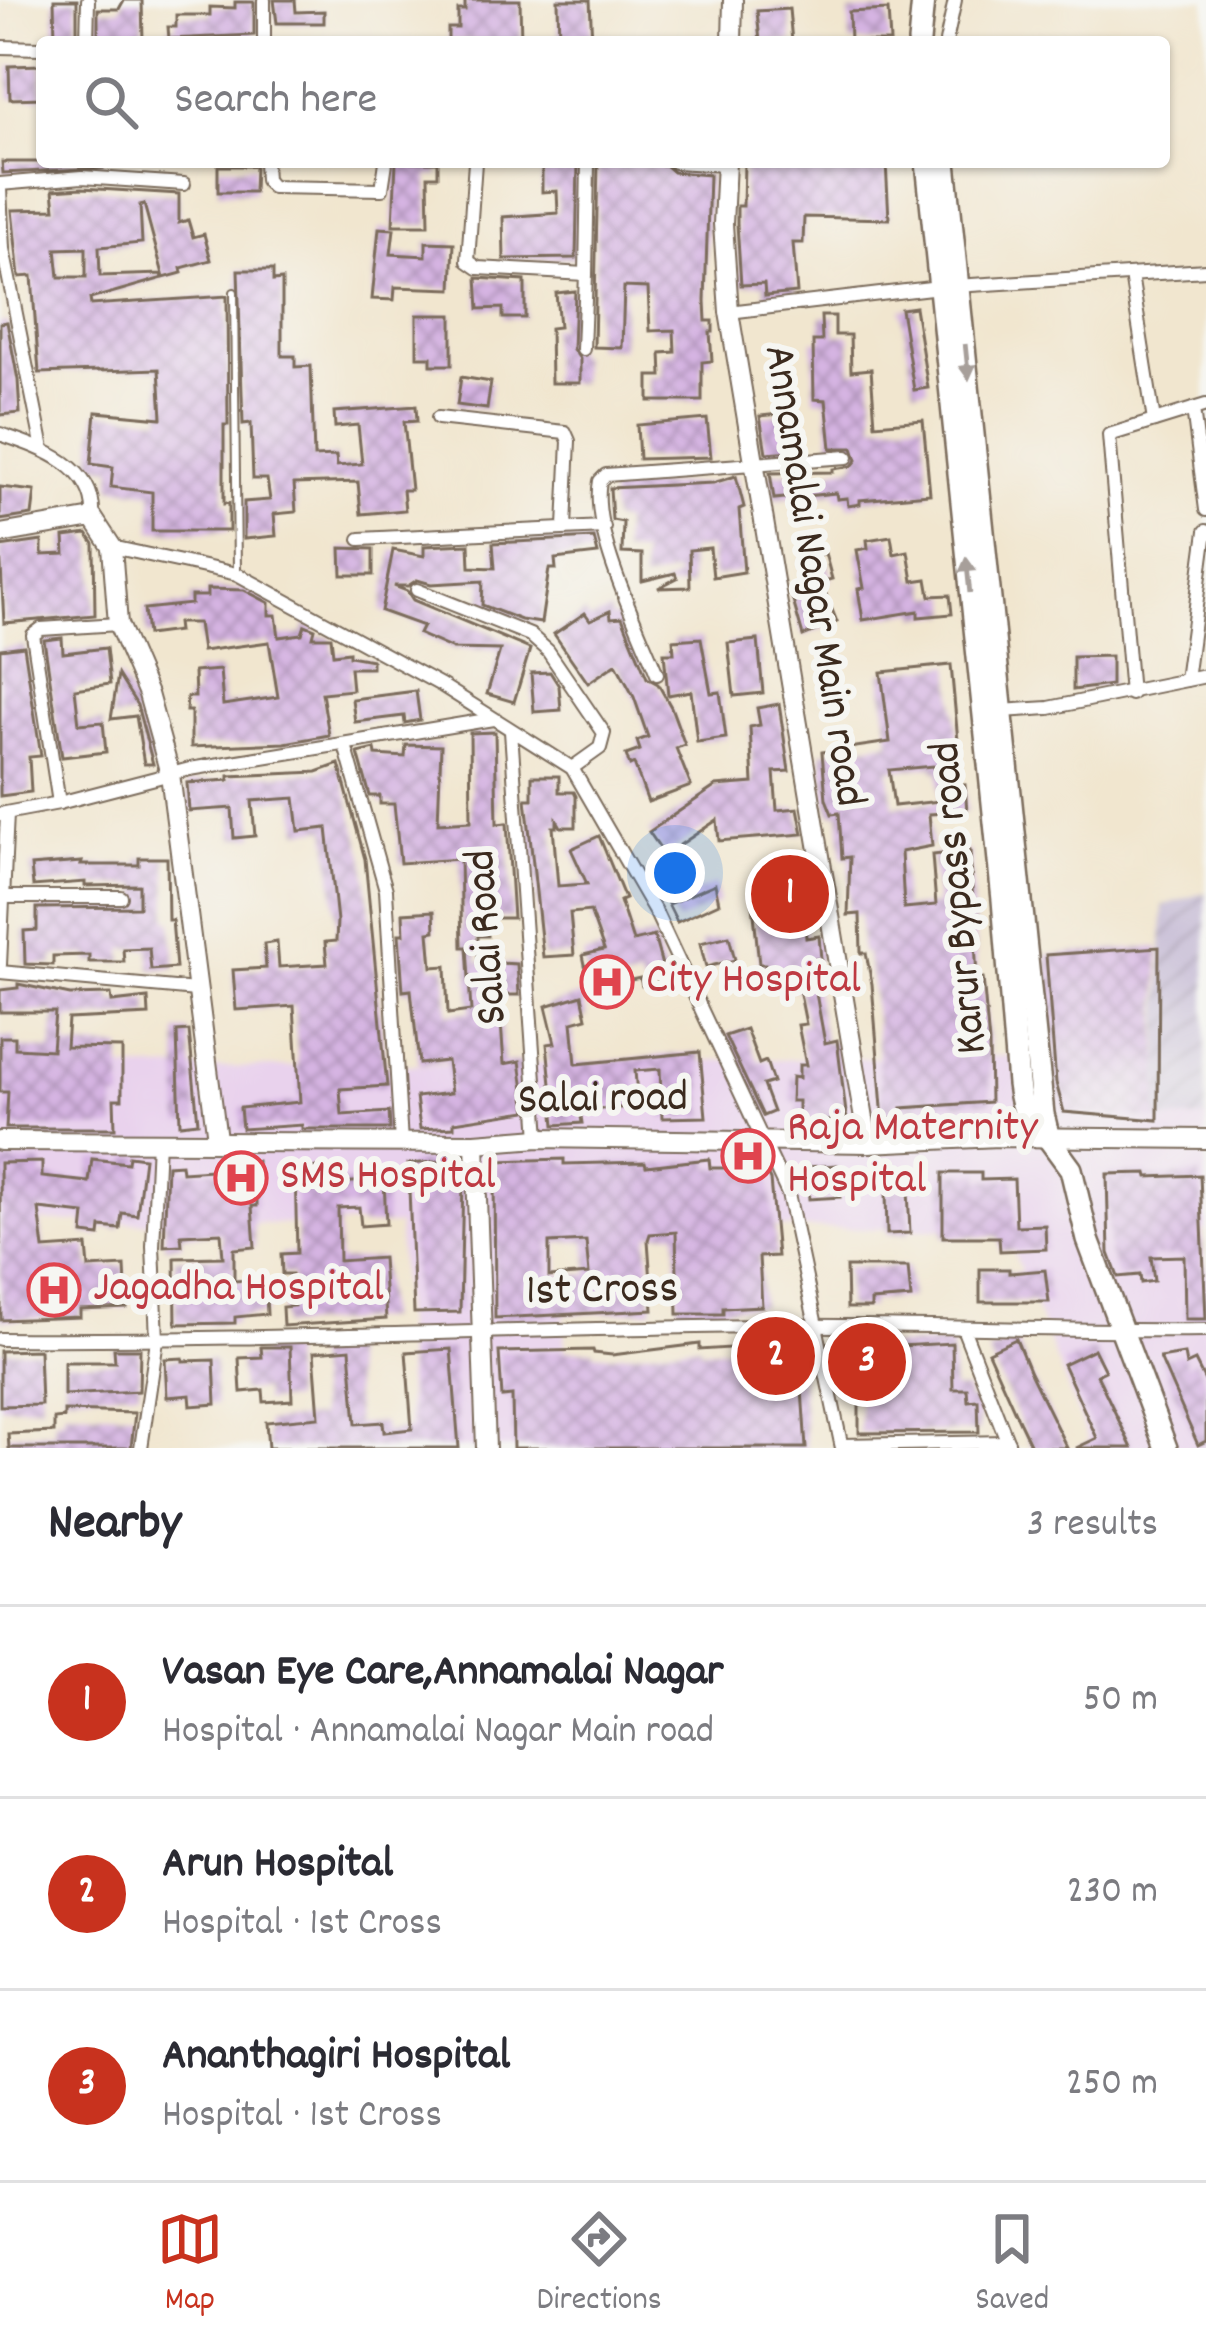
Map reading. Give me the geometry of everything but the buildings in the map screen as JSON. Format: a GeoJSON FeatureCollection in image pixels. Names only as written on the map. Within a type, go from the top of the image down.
{"type":"FeatureCollection","features":[{"type":"Feature","properties":{"kind":"main road"},"geometry":{"type":"LineString","coordinates":[[920,36],[926,0]]}},
{"type":"Feature","properties":{"kind":"main road"},"geometry":{"type":"LineString","coordinates":[[926,0],[931,36]]}},
{"type":"Feature","properties":{"kind":"main road","name":"Karur Bypass road"},"geometry":{"type":"LineString","coordinates":[[928,168],[949,287],[1001,711],[1036,1063],[1049,1138]]}},
{"type":"Feature","properties":{"kind":"main road","name":"Karur Bypass road"},"geometry":{"type":"LineString","coordinates":[[945,168],[949,287],[1020,1104],[1032,1129],[1049,1138]]}},
{"type":"Feature","properties":{"kind":"main road"},"geometry":{"type":"LineString","coordinates":[[1049,1138],[1071,1169],[1088,1240],[1166,1448]]}},
{"type":"Feature","properties":{"kind":"street"},"geometry":{"type":"LineString","coordinates":[[87,36],[88,0]]}},
{"type":"Feature","properties":{"kind":"street"},"geometry":{"type":"LineString","coordinates":[[264,0],[264,36]]}},
{"type":"Feature","properties":{"kind":"street"},"geometry":{"type":"LineString","coordinates":[[732,36],[733,0]]}},
{"type":"Feature","properties":{"kind":"street"},"geometry":{"type":"LineString","coordinates":[[947,36],[955,0]]}},
{"type":"Feature","properties":{"kind":"street"},"geometry":{"type":"LineString","coordinates":[[0,47],[36,48]]}},
{"type":"Feature","properties":{"kind":"street"},"geometry":{"type":"LineString","coordinates":[[266,168],[272,188],[382,189],[385,168]]}},
{"type":"Feature","properties":{"kind":"street"},"geometry":{"type":"LineString","coordinates":[[474,168],[466,256],[471,265],[586,274]]}},
{"type":"Feature","properties":{"kind":"street"},"geometry":{"type":"LineString","coordinates":[[583,349],[587,168]]}},
{"type":"Feature","properties":{"kind":"street","name":"Annamalai Nagar Main road"},"geometry":{"type":"LineString","coordinates":[[726,168],[723,224],[729,312],[868,1143]]}},
{"type":"Feature","properties":{"kind":"street"},"geometry":{"type":"LineString","coordinates":[[44,449],[3,249],[0,187],[82,177],[184,184]]}},
{"type":"Feature","properties":{"kind":"street"},"geometry":{"type":"LineString","coordinates":[[729,312],[949,287],[1206,270]]}},
{"type":"Feature","properties":{"kind":"street"},"geometry":{"type":"LineString","coordinates":[[1131,275],[1154,421]]}},
{"type":"Feature","properties":{"kind":"street"},"geometry":{"type":"LineString","coordinates":[[1130,694],[1109,435],[1200,407],[1206,510]]}},
{"type":"Feature","properties":{"kind":"street"},"geometry":{"type":"LineString","coordinates":[[438,418],[565,432],[569,441],[566,527]]}},
{"type":"Feature","properties":{"kind":"street"},"geometry":{"type":"LineString","coordinates":[[0,434],[44,449],[85,480],[92,491],[93,518],[112,547],[118,624],[148,694],[170,774],[217,1139]]}},
{"type":"Feature","properties":{"kind":"street"},"geometry":{"type":"LineString","coordinates":[[657,674],[612,562],[598,492],[605,475],[847,458]]}},
{"type":"Feature","properties":{"kind":"street"},"geometry":{"type":"LineString","coordinates":[[0,534],[93,518]]}},
{"type":"Feature","properties":{"kind":"street"},"geometry":{"type":"LineString","coordinates":[[360,539],[604,527]]}},
{"type":"Feature","properties":{"kind":"street"},"geometry":{"type":"LineString","coordinates":[[1186,680],[1206,531]]}},
{"type":"Feature","properties":{"kind":"street"},"geometry":{"type":"LineString","coordinates":[[112,547],[238,574],[441,685],[572,768],[656,913],[788,1194],[842,1447],[1009,1445],[963,1328]]}},
{"type":"Feature","properties":{"kind":"street"},"geometry":{"type":"LineString","coordinates":[[417,590],[513,625],[548,651],[604,733],[600,748],[572,768]]}},
{"type":"Feature","properties":{"kind":"street"},"geometry":{"type":"LineString","coordinates":[[59,803],[33,635],[41,628],[118,624]]}},
{"type":"Feature","properties":{"kind":"street"},"geometry":{"type":"LineString","coordinates":[[1001,711],[1049,708],[1206,676]]}},
{"type":"Feature","properties":{"kind":"street"},"geometry":{"type":"LineString","coordinates":[[196,991],[0,968],[4,813],[170,774],[494,719]]}},
{"type":"Feature","properties":{"kind":"street","name":"Salai Road"},"geometry":{"type":"LineString","coordinates":[[512,731],[538,1138]]}},
{"type":"Feature","properties":{"kind":"street"},"geometry":{"type":"LineString","coordinates":[[345,746],[386,890],[401,1143]]}},
{"type":"Feature","properties":{"kind":"street"},"geometry":{"type":"LineString","coordinates":[[3,897],[121,897]]}},
{"type":"Feature","properties":{"kind":"street","name":"Salai road"},"geometry":{"type":"LineString","coordinates":[[0,1141],[1206,1139]]}},
{"type":"Feature","properties":{"kind":"street"},"geometry":{"type":"LineString","coordinates":[[141,1448],[158,1340],[153,1246],[158,1141]]}},
{"type":"Feature","properties":{"kind":"street"},"geometry":{"type":"LineString","coordinates":[[475,1143],[486,1448]]}},
{"type":"Feature","properties":{"kind":"street","name":"1st Cross"},"geometry":{"type":"LineString","coordinates":[[0,1339],[158,1340],[814,1325],[1206,1330]]}},
{"type":"Feature","properties":{"kind":"lane"},"geometry":{"type":"LineString","coordinates":[[234,292],[238,574]]}},
{"type":"Feature","properties":{"kind":"shaded area"},"geometry":{"type":"Polygon","coordinates":[[[1206,892],[1206,1118],[1158,1120],[1163,906],[1206,892]]]}},
{"type":"Feature","properties":{"kind":"shaded area"},"geometry":{"type":"Polygon","coordinates":[[[1206,1053],[1206,1231],[1192,1232],[1206,1270],[1206,1448],[1091,1448],[1005,1230],[557,1226],[573,1448],[409,1448],[398,1225],[0,1221],[0,1071],[1206,1053]]]}},
{"type":"Feature","properties":{"kind":"place","name":"Vasan Eye Care,Annamalai Nagar"},"geometry":{"type":"Point","coordinates":[790,894]}},
{"type":"Feature","properties":{"kind":"place","name":"City Hospital"},"geometry":{"type":"Point","coordinates":[607,982]}},
{"type":"Feature","properties":{"kind":"place","name":"Raja Maternity Hospital"},"geometry":{"type":"Point","coordinates":[748,1156]}},
{"type":"Feature","properties":{"kind":"place","name":"SMS Hospital"},"geometry":{"type":"Point","coordinates":[241,1178]}},
{"type":"Feature","properties":{"kind":"place","name":"Jagadha Hospital"},"geometry":{"type":"Point","coordinates":[54,1290]}},
{"type":"Feature","properties":{"kind":"place","name":"Arun Hospital"},"geometry":{"type":"Point","coordinates":[776,1356]}},
{"type":"Feature","properties":{"kind":"place","name":"Ananthagiri Hospital"},"geometry":{"type":"Point","coordinates":[867,1362]}}]}
